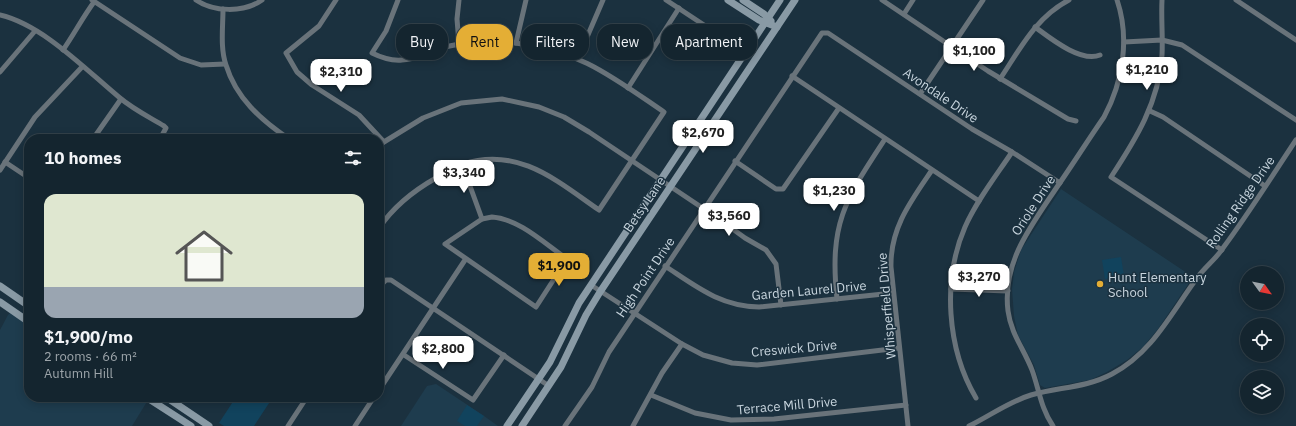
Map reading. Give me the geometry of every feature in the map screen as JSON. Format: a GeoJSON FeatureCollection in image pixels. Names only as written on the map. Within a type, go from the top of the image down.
{"type":"FeatureCollection","features":[{"type":"Feature","properties":{"kind":"main road"},"geometry":{"type":"LineString","coordinates":[[728,0],[777,27]]}},
{"type":"Feature","properties":{"kind":"main road"},"geometry":{"type":"LineString","coordinates":[[743,0],[764,14],[767,21]]}},
{"type":"Feature","properties":{"kind":"main road","name":"Betsy Lane"},"geometry":{"type":"LineString","coordinates":[[508,426],[539,379],[590,285],[780,0]]}},
{"type":"Feature","properties":{"kind":"main road","name":"Betsy Lane"},"geometry":{"type":"LineString","coordinates":[[522,426],[550,386],[561,367],[586,315],[600,292],[795,0]]}},
{"type":"Feature","properties":{"kind":"main road"},"geometry":{"type":"LineString","coordinates":[[720,91],[730,97]]}},
{"type":"Feature","properties":{"kind":"main road"},"geometry":{"type":"LineString","coordinates":[[0,286],[24,303]]}},
{"type":"Feature","properties":{"kind":"main road"},"geometry":{"type":"LineString","coordinates":[[0,302],[24,319]]}},
{"type":"Feature","properties":{"kind":"main road"},"geometry":{"type":"LineString","coordinates":[[154,402],[191,426]]}},
{"type":"Feature","properties":{"kind":"main road"},"geometry":{"type":"LineString","coordinates":[[173,402],[209,426]]}},
{"type":"Feature","properties":{"kind":"street"},"geometry":{"type":"LineString","coordinates":[[196,0],[201,4],[223,9],[257,4],[262,0]]}},
{"type":"Feature","properties":{"kind":"street"},"geometry":{"type":"LineString","coordinates":[[336,0],[319,26],[286,54],[297,72],[312,85],[359,115],[377,134]]}},
{"type":"Feature","properties":{"kind":"street"},"geometry":{"type":"LineString","coordinates":[[398,0],[386,31],[372,54],[387,60],[403,60],[456,45]]}},
{"type":"Feature","properties":{"kind":"street"},"geometry":{"type":"LineString","coordinates":[[457,24],[459,0]]}},
{"type":"Feature","properties":{"kind":"street"},"geometry":{"type":"LineString","coordinates":[[516,43],[526,0]]}},
{"type":"Feature","properties":{"kind":"street"},"geometry":{"type":"LineString","coordinates":[[589,32],[603,0]]}},
{"type":"Feature","properties":{"kind":"street"},"geometry":{"type":"LineString","coordinates":[[666,0],[703,24]]}},
{"type":"Feature","properties":{"kind":"street"},"geometry":{"type":"LineString","coordinates":[[882,0],[1000,79],[1068,119],[1076,121]]}},
{"type":"Feature","properties":{"kind":"street"},"geometry":{"type":"LineString","coordinates":[[904,14],[913,0]]}},
{"type":"Feature","properties":{"kind":"street"},"geometry":{"type":"LineString","coordinates":[[920,94],[983,0]]}},
{"type":"Feature","properties":{"kind":"street"},"geometry":{"type":"LineString","coordinates":[[1000,79],[1035,27],[1053,10],[1069,0]]}},
{"type":"Feature","properties":{"kind":"street","name":"Oriole Drive"},"geometry":{"type":"LineString","coordinates":[[1053,426],[1044,411],[1032,370],[1012,330],[1008,311],[1008,290],[1011,266],[1019,246],[1109,108],[1119,77],[1124,42],[1123,24],[1117,0]]}},
{"type":"Feature","properties":{"kind":"street"},"geometry":{"type":"LineString","coordinates":[[1162,0],[1160,75],[1150,111],[1128,152],[1111,177],[1222,250]]}},
{"type":"Feature","properties":{"kind":"street"},"geometry":{"type":"LineString","coordinates":[[1236,0],[1296,40]]}},
{"type":"Feature","properties":{"kind":"street"},"geometry":{"type":"LineString","coordinates":[[63,50],[74,36],[80,22],[93,1],[180,58],[201,65],[225,64]]}},
{"type":"Feature","properties":{"kind":"street"},"geometry":{"type":"LineString","coordinates":[[628,88],[679,8]]}},
{"type":"Feature","properties":{"kind":"street"},"geometry":{"type":"LineString","coordinates":[[223,9],[222,43],[225,64],[242,99],[265,122],[282,134]]}},
{"type":"Feature","properties":{"kind":"street"},"geometry":{"type":"LineString","coordinates":[[0,15],[11,17],[63,50],[121,99],[166,128],[163,134]]}},
{"type":"Feature","properties":{"kind":"street"},"geometry":{"type":"LineString","coordinates":[[1035,27],[1072,51],[1094,58],[1100,55]]}},
{"type":"Feature","properties":{"kind":"street"},"geometry":{"type":"LineString","coordinates":[[0,72],[35,31]]}},
{"type":"Feature","properties":{"kind":"street","name":"High Point Drive"},"geometry":{"type":"LineString","coordinates":[[565,426],[592,387],[608,352],[820,34],[826,32],[831,35]]}},
{"type":"Feature","properties":{"kind":"street","name":"Avondale Drive"},"geometry":{"type":"LineString","coordinates":[[831,35],[972,129],[1012,152],[1060,183]]}},
{"type":"Feature","properties":{"kind":"street"},"geometry":{"type":"LineString","coordinates":[[1124,42],[1162,40],[1175,42],[1191,50],[1296,120]]}},
{"type":"Feature","properties":{"kind":"street"},"geometry":{"type":"LineString","coordinates":[[513,43],[521,44]]}},
{"type":"Feature","properties":{"kind":"street"},"geometry":{"type":"LineString","coordinates":[[384,220],[387,215],[407,197],[424,185],[462,164],[497,159],[512,160],[534,167],[599,210],[664,112],[606,72],[582,60]]}},
{"type":"Feature","properties":{"kind":"street"},"geometry":{"type":"LineString","coordinates":[[24,134],[36,117],[82,67]]}},
{"type":"Feature","properties":{"kind":"street"},"geometry":{"type":"LineString","coordinates":[[792,76],[979,201]]}},
{"type":"Feature","properties":{"kind":"street"},"geometry":{"type":"LineString","coordinates":[[96,134],[121,99]]}},
{"type":"Feature","properties":{"kind":"street"},"geometry":{"type":"LineString","coordinates":[[384,142],[423,118],[461,103],[502,99],[539,107],[564,117],[671,186],[770,254],[778,272],[781,305]]}},
{"type":"Feature","properties":{"kind":"street"},"geometry":{"type":"LineString","coordinates":[[735,161],[774,187],[781,190],[785,188],[839,108]]}},
{"type":"Feature","properties":{"kind":"street"},"geometry":{"type":"LineString","coordinates":[[1150,111],[1163,117],[1266,186]]}},
{"type":"Feature","properties":{"kind":"street"},"geometry":{"type":"LineString","coordinates":[[0,170],[24,134]]}},
{"type":"Feature","properties":{"kind":"street"},"geometry":{"type":"LineString","coordinates":[[838,299],[834,257],[837,234],[842,214],[856,183],[885,139]]}},
{"type":"Feature","properties":{"kind":"street","name":"Rolling Ridge Drive"},"geometry":{"type":"LineString","coordinates":[[969,426],[1008,404],[1039,393],[1087,384],[1112,374],[1132,361],[1159,334],[1197,278],[1222,250],[1296,140]]}},
{"type":"Feature","properties":{"kind":"street"},"geometry":{"type":"LineString","coordinates":[[976,398],[966,379],[957,352],[951,310],[951,289],[957,248],[967,222],[979,201],[1012,152]]}},
{"type":"Feature","properties":{"kind":"street"},"geometry":{"type":"LineString","coordinates":[[5,162],[24,175]]}},
{"type":"Feature","properties":{"kind":"street"},"geometry":{"type":"LineString","coordinates":[[462,164],[482,219]]}},
{"type":"Feature","properties":{"kind":"street","name":"Whisperfield Drive"},"geometry":{"type":"LineString","coordinates":[[908,426],[890,261],[895,231],[906,209],[932,170]]}},
{"type":"Feature","properties":{"kind":"street"},"geometry":{"type":"LineString","coordinates":[[501,218],[515,224],[567,259],[536,306],[465,260],[445,244],[482,219],[501,218]]}},
{"type":"Feature","properties":{"kind":"street"},"geometry":{"type":"LineString","coordinates":[[384,383],[465,260]]}},
{"type":"Feature","properties":{"kind":"street","name":"Garden Laurel Drive"},"geometry":{"type":"LineString","coordinates":[[665,266],[704,292],[724,302],[749,307],[893,293]]}},
{"type":"Feature","properties":{"kind":"street"},"geometry":{"type":"LineString","coordinates":[[384,282],[390,280],[550,386]]}},
{"type":"Feature","properties":{"kind":"street","name":"Creswick Drive"},"geometry":{"type":"LineString","coordinates":[[590,285],[682,344],[703,355],[732,363],[757,364],[900,348]]}},
{"type":"Feature","properties":{"kind":"street"},"geometry":{"type":"LineString","coordinates":[[951,289],[1008,290]]}},
{"type":"Feature","properties":{"kind":"street"},"geometry":{"type":"LineString","coordinates":[[634,426],[662,373],[682,344]]}},
{"type":"Feature","properties":{"kind":"street"},"geometry":{"type":"LineString","coordinates":[[404,354],[473,400],[504,355]]}},
{"type":"Feature","properties":{"kind":"street","name":"Terrace Mill Drive"},"geometry":{"type":"LineString","coordinates":[[651,395],[695,413],[731,420],[774,419],[906,405]]}},
{"type":"Feature","properties":{"kind":"street"},"geometry":{"type":"LineString","coordinates":[[288,426],[304,402]]}},
{"type":"Feature","properties":{"kind":"street"},"geometry":{"type":"LineString","coordinates":[[355,426],[371,402]]}},
{"type":"Feature","properties":{"kind":"shaded area","name":"Hunt Elementary School"},"geometry":{"type":"Polygon","coordinates":[[[1061,189],[1193,277],[1158,329],[1143,347],[1127,360],[1090,380],[1045,388],[1040,385],[1034,365],[1018,335],[1014,316],[1012,289],[1014,272],[1021,250],[1061,189]]]}},
{"type":"Feature","properties":{"kind":"shaded area"},"geometry":{"type":"Polygon","coordinates":[[[1121,257],[1124,276],[1105,279],[1102,260],[1121,257]]]}},
{"type":"Feature","properties":{"kind":"shaded area"},"geometry":{"type":"Polygon","coordinates":[[[11,312],[24,320],[24,402],[147,402],[132,426],[0,426],[0,330],[11,312]]]}},
{"type":"Feature","properties":{"kind":"shaded area"},"geometry":{"type":"Polygon","coordinates":[[[436,384],[498,426],[401,426],[427,386],[436,384]]]}},
{"type":"Feature","properties":{"kind":"shaded area"},"geometry":{"type":"Polygon","coordinates":[[[233,402],[270,402],[254,426],[224,426],[219,423],[233,402]]]}},
{"type":"Feature","properties":{"kind":"shaded area"},"geometry":{"type":"Polygon","coordinates":[[[467,405],[484,416],[477,426],[465,426],[457,421],[467,405]]]}},
{"type":"Feature","properties":{"kind":"place","name":"Hunt Elementary School"},"geometry":{"type":"Point","coordinates":[1100,284]}}]}
